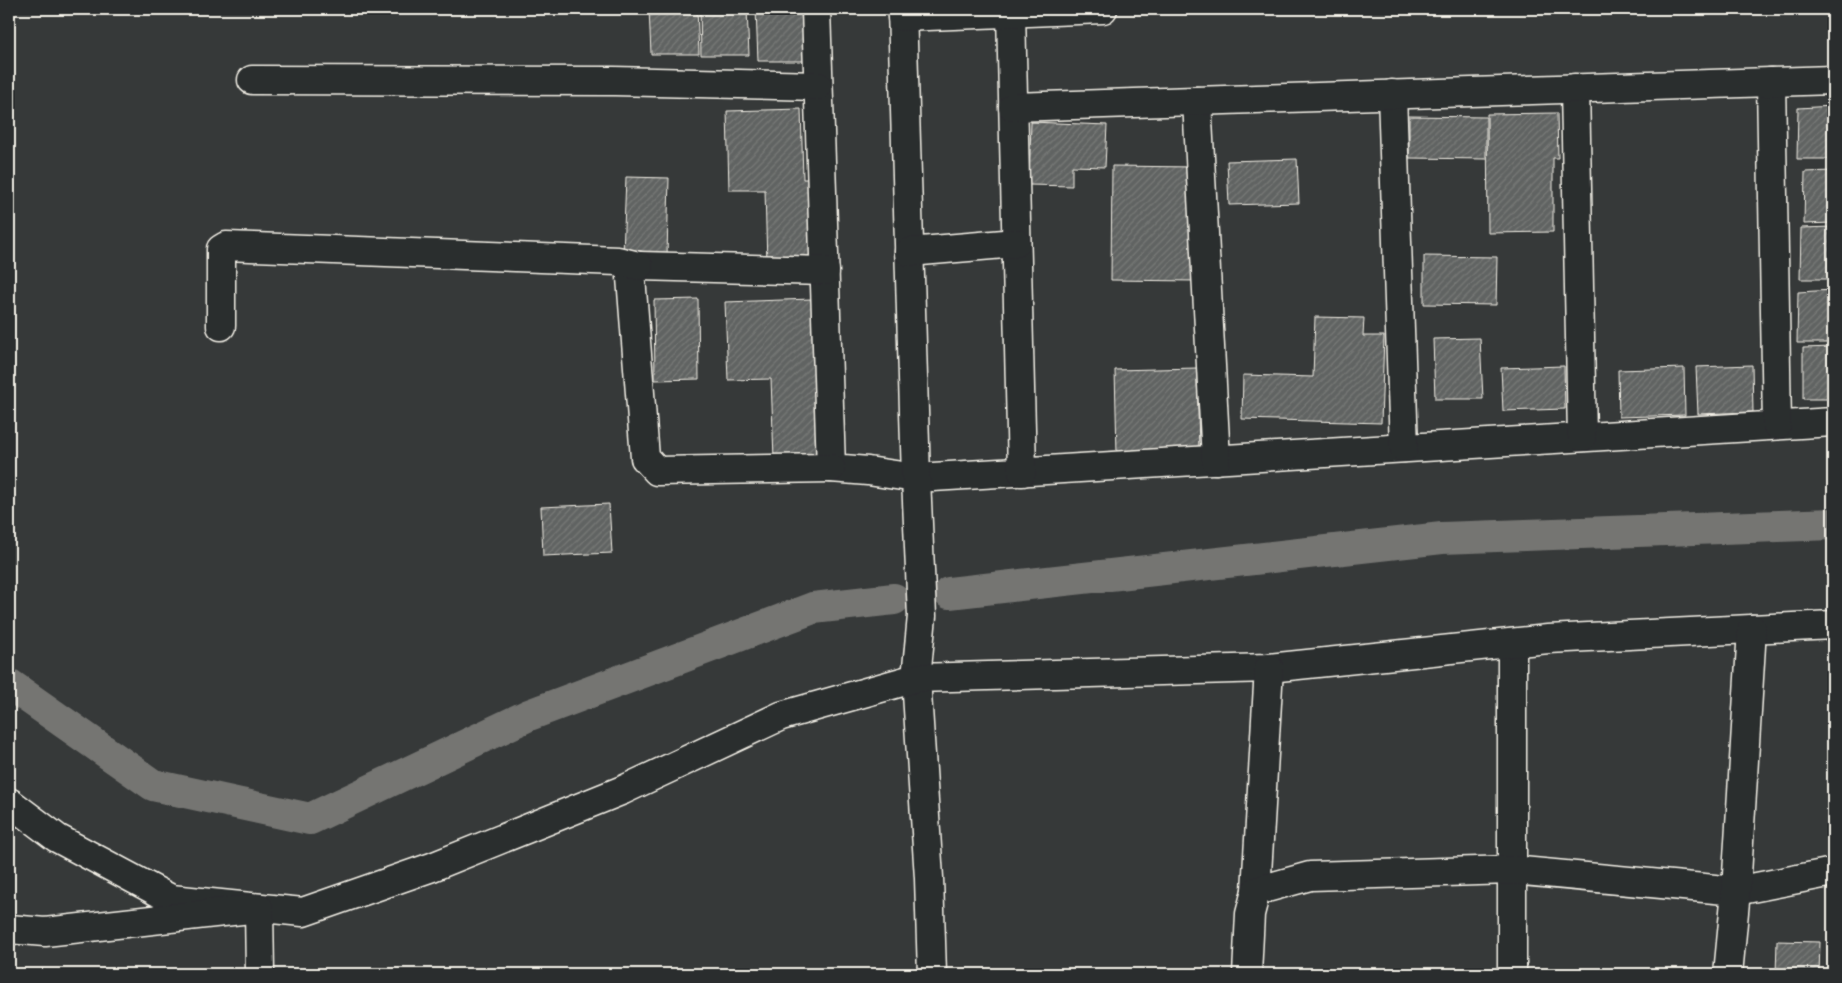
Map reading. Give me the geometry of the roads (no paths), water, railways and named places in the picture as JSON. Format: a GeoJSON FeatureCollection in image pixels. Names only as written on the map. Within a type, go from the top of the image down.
{"type":"FeatureCollection","features":[{"type":"Feature","properties":{"kind":"street"},"geometry":{"type":"LineString","coordinates":[[816,9],[830,468]]}},
{"type":"Feature","properties":{"kind":"street"},"geometry":{"type":"LineString","coordinates":[[932,974],[929,878],[916,678],[922,616],[902,13],[1103,9]]}},
{"type":"Feature","properties":{"kind":"street"},"geometry":{"type":"LineString","coordinates":[[993,12],[1013,107],[1022,472]]}},
{"type":"Feature","properties":{"kind":"street"},"geometry":{"type":"LineString","coordinates":[[252,80],[614,81],[818,86]]}},
{"type":"Feature","properties":{"kind":"street"},"geometry":{"type":"LineString","coordinates":[[1013,107],[1833,80]]}},
{"type":"Feature","properties":{"kind":"street"},"geometry":{"type":"LineString","coordinates":[[1771,82],[1777,425]]}},
{"type":"Feature","properties":{"kind":"street"},"geometry":{"type":"LineString","coordinates":[[1575,88],[1582,437]]}},
{"type":"Feature","properties":{"kind":"street"},"geometry":{"type":"LineString","coordinates":[[1392,94],[1404,448]]}},
{"type":"Feature","properties":{"kind":"street"},"geometry":{"type":"LineString","coordinates":[[1197,100],[1216,460]]}},
{"type":"Feature","properties":{"kind":"street"},"geometry":{"type":"LineString","coordinates":[[910,252],[1016,243]]}},
{"type":"Feature","properties":{"kind":"street"},"geometry":{"type":"LineString","coordinates":[[221,326],[221,250],[226,246],[618,261],[639,266],[825,271]]}},
{"type":"Feature","properties":{"kind":"street"},"geometry":{"type":"LineString","coordinates":[[639,266],[631,278],[645,458],[657,471],[830,468],[916,478],[1833,422]]}},
{"type":"Feature","properties":{"kind":"street"},"geometry":{"type":"LineString","coordinates":[[12,807],[58,838],[170,899],[303,912],[414,874],[622,790],[781,716],[916,678],[1269,668],[1548,640],[1833,624]]}},
{"type":"Feature","properties":{"kind":"street"},"geometry":{"type":"LineString","coordinates":[[1728,974],[1736,891],[1752,629]]}},
{"type":"Feature","properties":{"kind":"street"},"geometry":{"type":"LineString","coordinates":[[1512,643],[1512,974]]}},
{"type":"Feature","properties":{"kind":"street"},"geometry":{"type":"LineString","coordinates":[[1247,974],[1250,914],[1256,891],[1269,668]]}},
{"type":"Feature","properties":{"kind":"street"},"geometry":{"type":"LineString","coordinates":[[1256,891],[1310,876],[1512,870],[1736,891],[1833,873]]}},
{"type":"Feature","properties":{"kind":"street"},"geometry":{"type":"LineString","coordinates":[[9,929],[45,932],[260,908]]}},
{"type":"Feature","properties":{"kind":"street"},"geometry":{"type":"LineString","coordinates":[[260,908],[260,974]]}},
{"type":"Feature","properties":{"kind":"waterway"},"geometry":{"type":"LineString","coordinates":[[949,593],[1442,538],[1833,524]]}},
{"type":"Feature","properties":{"kind":"waterway"},"geometry":{"type":"LineString","coordinates":[[9,684],[153,785],[310,819],[529,715],[813,608],[894,599]]}}]}
